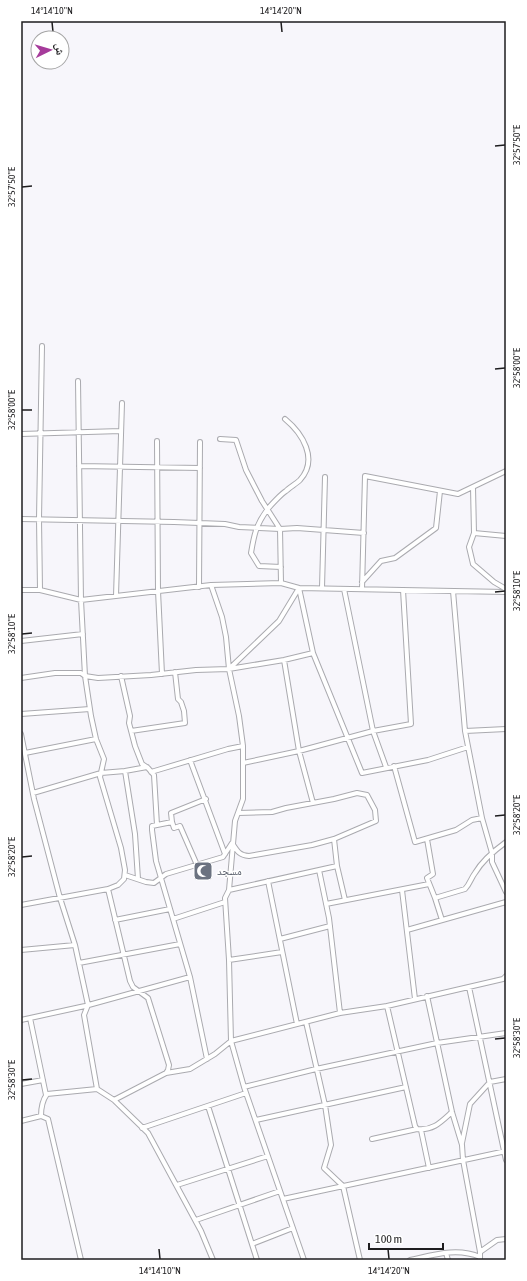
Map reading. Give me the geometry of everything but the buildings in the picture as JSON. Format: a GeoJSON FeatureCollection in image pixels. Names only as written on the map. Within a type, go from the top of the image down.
{"type":"FeatureCollection","features":[{"type":"Feature","properties":{"kind":"street"},"geometry":{"type":"LineString","coordinates":[[40,590],[39,519],[42,346]]}},
{"type":"Feature","properties":{"kind":"street"},"geometry":{"type":"LineString","coordinates":[[21,906],[108,889],[118,885],[124,879],[125,875],[121,848],[100,777],[104,759],[96,739],[85,676],[81,600],[78,381]]}},
{"type":"Feature","properties":{"kind":"street"},"geometry":{"type":"LineString","coordinates":[[116,596],[122,403]]}},
{"type":"Feature","properties":{"kind":"street"},"geometry":{"type":"LineString","coordinates":[[281,567],[259,566],[251,553],[254,532],[267,509],[285,491],[301,479],[307,468],[308,457],[306,446],[301,435],[285,419]]}},
{"type":"Feature","properties":{"kind":"street"},"geometry":{"type":"LineString","coordinates":[[21,434],[121,431]]}},
{"type":"Feature","properties":{"kind":"street"},"geometry":{"type":"LineString","coordinates":[[220,439],[236,440],[246,470],[267,509],[280,529],[281,583]]}},
{"type":"Feature","properties":{"kind":"street"},"geometry":{"type":"LineString","coordinates":[[156,441],[158,591],[162,674]]}},
{"type":"Feature","properties":{"kind":"street"},"geometry":{"type":"LineString","coordinates":[[199,587],[200,442]]}},
{"type":"Feature","properties":{"kind":"street"},"geometry":{"type":"LineString","coordinates":[[79,466],[200,468]]}},
{"type":"Feature","properties":{"kind":"street"},"geometry":{"type":"LineString","coordinates":[[362,589],[366,476],[458,494],[506,472]]}},
{"type":"Feature","properties":{"kind":"street"},"geometry":{"type":"LineString","coordinates":[[322,588],[325,477]]}},
{"type":"Feature","properties":{"kind":"street"},"geometry":{"type":"LineString","coordinates":[[473,487],[474,533],[469,547],[472,564],[506,591]]}},
{"type":"Feature","properties":{"kind":"street"},"geometry":{"type":"LineString","coordinates":[[362,582],[382,561],[395,558],[436,528],[440,491]]}},
{"type":"Feature","properties":{"kind":"street"},"geometry":{"type":"LineString","coordinates":[[21,518],[200,523],[257,528],[297,528],[364,533]]}},
{"type":"Feature","properties":{"kind":"street"},"geometry":{"type":"LineString","coordinates":[[474,533],[506,536]]}},
{"type":"Feature","properties":{"kind":"street"},"geometry":{"type":"LineString","coordinates":[[21,590],[40,590],[81,600],[211,585],[281,583],[299,588],[506,591]]}},
{"type":"Feature","properties":{"kind":"street"},"geometry":{"type":"LineString","coordinates":[[211,585],[222,617],[226,637],[229,669],[239,716],[243,746],[243,799],[238,813],[232,843],[229,890],[225,898],[232,1041],[244,1088],[304,1260]]}},
{"type":"Feature","properties":{"kind":"street"},"geometry":{"type":"LineString","coordinates":[[299,588],[313,653],[362,773],[386,767],[428,760],[468,747]]}},
{"type":"Feature","properties":{"kind":"street"},"geometry":{"type":"LineString","coordinates":[[229,669],[279,621],[299,588]]}},
{"type":"Feature","properties":{"kind":"street"},"geometry":{"type":"LineString","coordinates":[[344,589],[373,731],[386,767]]}},
{"type":"Feature","properties":{"kind":"street"},"geometry":{"type":"LineString","coordinates":[[243,763],[299,751],[373,731],[411,724],[402,590]]}},
{"type":"Feature","properties":{"kind":"street"},"geometry":{"type":"LineString","coordinates":[[453,591],[465,732],[482,818],[492,853],[492,862],[506,892]]}},
{"type":"Feature","properties":{"kind":"street"},"geometry":{"type":"LineString","coordinates":[[21,641],[83,634]]}},
{"type":"Feature","properties":{"kind":"street"},"geometry":{"type":"LineString","coordinates":[[21,678],[55,673],[81,673],[85,676],[98,678],[162,674],[196,670],[229,669],[284,660],[313,653]]}},
{"type":"Feature","properties":{"kind":"street"},"geometry":{"type":"LineString","coordinates":[[284,660],[299,751],[313,803]]}},
{"type":"Feature","properties":{"kind":"street"},"geometry":{"type":"LineString","coordinates":[[131,731],[185,723],[184,711],[181,702],[178,699],[175,672]]}},
{"type":"Feature","properties":{"kind":"street"},"geometry":{"type":"LineString","coordinates":[[121,676],[130,716],[129,723],[135,746],[142,764],[154,775],[157,826]]}},
{"type":"Feature","properties":{"kind":"street"},"geometry":{"type":"LineString","coordinates":[[21,714],[90,709]]}},
{"type":"Feature","properties":{"kind":"street"},"geometry":{"type":"LineString","coordinates":[[465,732],[506,729]]}},
{"type":"Feature","properties":{"kind":"street"},"geometry":{"type":"LineString","coordinates":[[21,734],[33,793],[60,898],[75,945],[79,963],[88,1006],[84,1015],[97,1089]]}},
{"type":"Feature","properties":{"kind":"street"},"geometry":{"type":"LineString","coordinates":[[25,753],[96,739]]}},
{"type":"Feature","properties":{"kind":"street"},"geometry":{"type":"LineString","coordinates":[[151,772],[243,746]]}},
{"type":"Feature","properties":{"kind":"street"},"geometry":{"type":"LineString","coordinates":[[190,760],[206,799],[225,854]]}},
{"type":"Feature","properties":{"kind":"street"},"geometry":{"type":"LineString","coordinates":[[394,766],[415,842],[456,830],[472,820],[482,818]]}},
{"type":"Feature","properties":{"kind":"street"},"geometry":{"type":"LineString","coordinates":[[33,793],[101,773],[147,767]]}},
{"type":"Feature","properties":{"kind":"street"},"geometry":{"type":"LineString","coordinates":[[125,771],[134,834],[138,879]]}},
{"type":"Feature","properties":{"kind":"street"},"geometry":{"type":"LineString","coordinates":[[232,843],[237,852],[241,855],[249,856],[312,845],[334,839],[376,821],[375,810],[368,795],[357,793],[272,812],[238,813]]}},
{"type":"Feature","properties":{"kind":"street"},"geometry":{"type":"LineString","coordinates":[[197,865],[180,826],[174,828],[171,813],[206,799]]}},
{"type":"Feature","properties":{"kind":"street"},"geometry":{"type":"LineString","coordinates":[[172,822],[152,826],[156,861],[190,977],[206,1059]]}},
{"type":"Feature","properties":{"kind":"street"},"geometry":{"type":"LineString","coordinates":[[334,839],[337,866],[345,900]]}},
{"type":"Feature","properties":{"kind":"street"},"geometry":{"type":"LineString","coordinates":[[427,839],[433,874],[427,878],[442,920]]}},
{"type":"Feature","properties":{"kind":"street"},"geometry":{"type":"LineString","coordinates":[[435,898],[465,889],[474,873],[492,853],[506,842]]}},
{"type":"Feature","properties":{"kind":"street"},"geometry":{"type":"LineString","coordinates":[[125,875],[154,883],[166,874],[223,857],[232,843]]}},
{"type":"Feature","properties":{"kind":"street"},"geometry":{"type":"LineString","coordinates":[[229,890],[337,866]]}},
{"type":"Feature","properties":{"kind":"street"},"geometry":{"type":"LineString","coordinates":[[319,870],[330,926],[340,1013]]}},
{"type":"Feature","properties":{"kind":"street"},"geometry":{"type":"LineString","coordinates":[[268,881],[298,1024]]}},
{"type":"Feature","properties":{"kind":"street"},"geometry":{"type":"LineString","coordinates":[[326,904],[429,884]]}},
{"type":"Feature","properties":{"kind":"street"},"geometry":{"type":"LineString","coordinates":[[108,889],[130,981],[133,988],[148,998],[169,1065],[166,1073]]}},
{"type":"Feature","properties":{"kind":"street"},"geometry":{"type":"LineString","coordinates":[[402,890],[415,999]]}},
{"type":"Feature","properties":{"kind":"street"},"geometry":{"type":"LineString","coordinates":[[173,919],[225,902]]}},
{"type":"Feature","properties":{"kind":"street"},"geometry":{"type":"LineString","coordinates":[[407,930],[506,902]]}},
{"type":"Feature","properties":{"kind":"street"},"geometry":{"type":"LineString","coordinates":[[115,920],[170,909]]}},
{"type":"Feature","properties":{"kind":"street"},"geometry":{"type":"LineString","coordinates":[[280,939],[330,926]]}},
{"type":"Feature","properties":{"kind":"street"},"geometry":{"type":"LineString","coordinates":[[79,963],[180,944]]}},
{"type":"Feature","properties":{"kind":"street"},"geometry":{"type":"LineString","coordinates":[[21,950],[75,945]]}},
{"type":"Feature","properties":{"kind":"street"},"geometry":{"type":"LineString","coordinates":[[229,960],[282,952]]}},
{"type":"Feature","properties":{"kind":"street"},"geometry":{"type":"LineString","coordinates":[[114,1100],[166,1073],[190,1069],[215,1054],[232,1041],[340,1013],[388,1006],[503,979],[506,976]]}},
{"type":"Feature","properties":{"kind":"street"},"geometry":{"type":"LineString","coordinates":[[21,1020],[88,1006],[190,977]]}},
{"type":"Feature","properties":{"kind":"street"},"geometry":{"type":"LineString","coordinates":[[469,987],[506,1160]]}},
{"type":"Feature","properties":{"kind":"street"},"geometry":{"type":"LineString","coordinates":[[427,996],[452,1112],[462,1145],[463,1160],[480,1259]]}},
{"type":"Feature","properties":{"kind":"street"},"geometry":{"type":"LineString","coordinates":[[388,1006],[415,1126],[419,1129],[429,1168]]}},
{"type":"Feature","properties":{"kind":"street"},"geometry":{"type":"LineString","coordinates":[[30,1018],[46,1095],[41,1107],[42,1116]]}},
{"type":"Feature","properties":{"kind":"street"},"geometry":{"type":"LineString","coordinates":[[306,1022],[331,1145],[324,1168],[343,1186],[360,1260]]}},
{"type":"Feature","properties":{"kind":"street"},"geometry":{"type":"LineString","coordinates":[[244,1088],[316,1069],[437,1043],[506,1033]]}},
{"type":"Feature","properties":{"kind":"street"},"geometry":{"type":"LineString","coordinates":[[462,1145],[470,1104],[490,1082],[506,1079]]}},
{"type":"Feature","properties":{"kind":"street"},"geometry":{"type":"LineString","coordinates":[[21,1084],[43,1080]]}},
{"type":"Feature","properties":{"kind":"street"},"geometry":{"type":"LineString","coordinates":[[256,1120],[406,1087]]}},
{"type":"Feature","properties":{"kind":"street"},"geometry":{"type":"LineString","coordinates":[[46,1095],[97,1089],[114,1100],[148,1133],[202,1231],[213,1260]]}},
{"type":"Feature","properties":{"kind":"street"},"geometry":{"type":"LineString","coordinates":[[142,1128],[246,1092]]}},
{"type":"Feature","properties":{"kind":"street"},"geometry":{"type":"LineString","coordinates":[[208,1106],[257,1260]]}},
{"type":"Feature","properties":{"kind":"street"},"geometry":{"type":"LineString","coordinates":[[372,1138],[419,1129],[433,1128],[452,1112]]}},
{"type":"Feature","properties":{"kind":"street"},"geometry":{"type":"LineString","coordinates":[[21,1121],[42,1116],[48,1119],[81,1260]]}},
{"type":"Feature","properties":{"kind":"street"},"geometry":{"type":"LineString","coordinates":[[283,1199],[505,1151]]}},
{"type":"Feature","properties":{"kind":"street"},"geometry":{"type":"LineString","coordinates":[[177,1185],[268,1156]]}},
{"type":"Feature","properties":{"kind":"street"},"geometry":{"type":"LineString","coordinates":[[196,1220],[280,1191]]}},
{"type":"Feature","properties":{"kind":"street"},"geometry":{"type":"LineString","coordinates":[[252,1244],[293,1228]]}},
{"type":"Feature","properties":{"kind":"street"},"geometry":{"type":"LineString","coordinates":[[480,1252],[497,1240],[506,1239]]}},
{"type":"Feature","properties":{"kind":"street"},"geometry":{"type":"LineString","coordinates":[[410,1260],[446,1253],[470,1253],[480,1259]]}},
{"type":"Feature","properties":{"kind":"street"},"geometry":{"type":"LineString","coordinates":[[446,1253],[448,1260]]}},
{"type":"Feature","properties":{"kind":"place","name":"مسجد"},"geometry":{"type":"Point","coordinates":[203,871]}}]}
